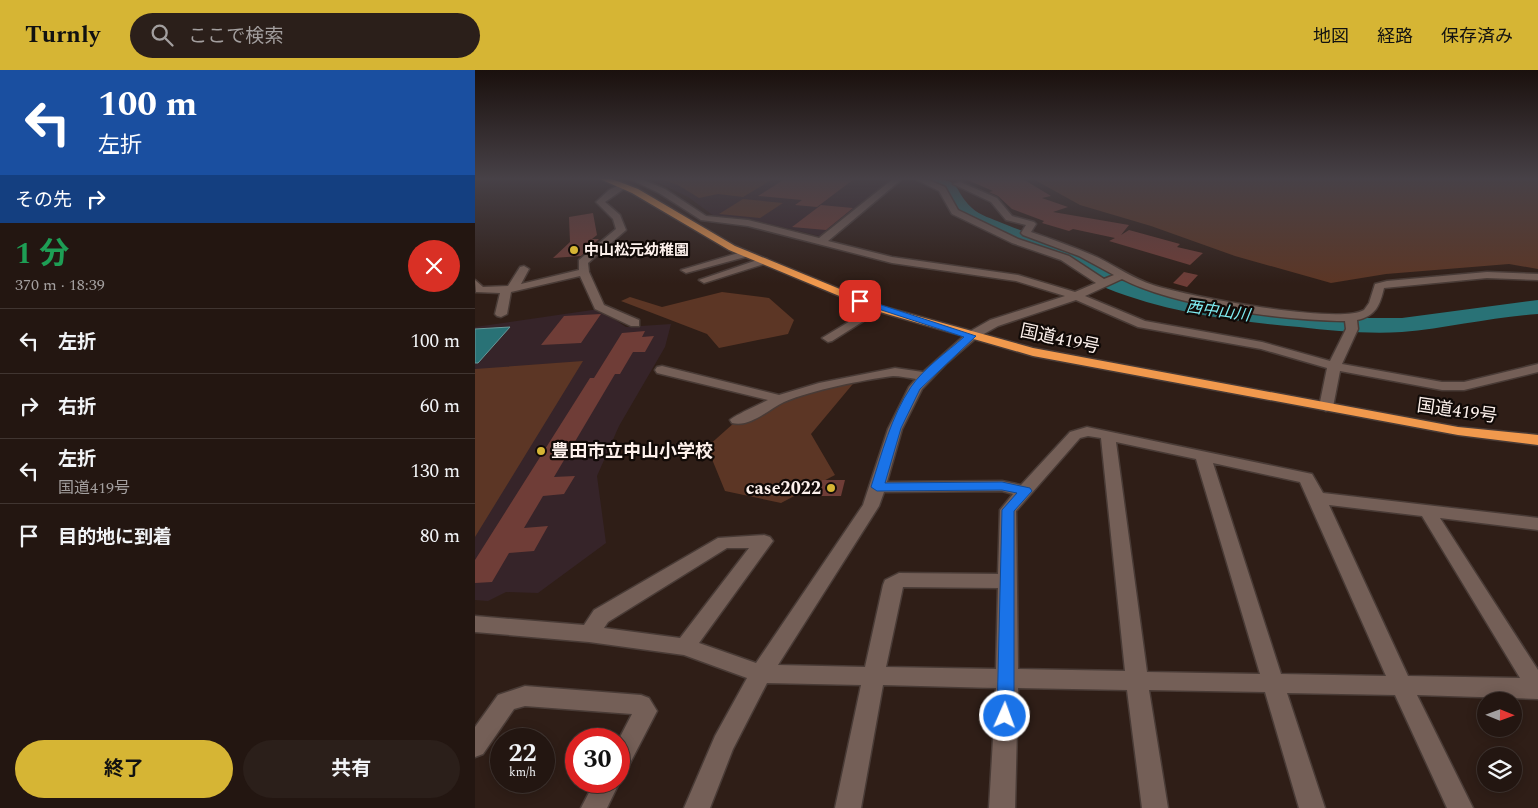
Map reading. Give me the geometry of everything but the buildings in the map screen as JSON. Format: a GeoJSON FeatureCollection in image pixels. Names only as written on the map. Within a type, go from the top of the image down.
{"type":"FeatureCollection","features":[{"type":"Feature","properties":{"kind":"highway","name":"国道419号"},"geometry":{"type":"LineString","coordinates":[[674,213],[731,248],[745,254],[877,308],[971,336],[1033,352],[1326,407],[1458,431],[1536,441]]}},
{"type":"Feature","properties":{"kind":"street"},"geometry":{"type":"LineString","coordinates":[[614,213],[622,223],[621,230],[583,262],[584,272],[599,307],[635,323]]}},
{"type":"Feature","properties":{"kind":"street"},"geometry":{"type":"LineString","coordinates":[[697,213],[704,218],[749,224],[892,260],[988,272],[1018,278],[1075,296],[1148,325],[1262,346],[1334,366],[1442,386],[1464,386],[1538,368]]}},
{"type":"Feature","properties":{"kind":"street"},"geometry":{"type":"LineString","coordinates":[[819,242],[855,213]]}},
{"type":"Feature","properties":{"kind":"street"},"geometry":{"type":"LineString","coordinates":[[958,213],[1015,240],[1065,258],[1105,282]]}},
{"type":"Feature","properties":{"kind":"street"},"geometry":{"type":"LineString","coordinates":[[1005,213],[1009,218],[1031,224],[1026,233],[1089,257],[1149,288],[1197,299],[1351,323]]}},
{"type":"Feature","properties":{"kind":"street"},"geometry":{"type":"LineString","coordinates":[[687,270],[745,254]]}},
{"type":"Feature","properties":{"kind":"street"},"geometry":{"type":"LineString","coordinates":[[704,280],[763,261]]}},
{"type":"Feature","properties":{"kind":"street"},"geometry":{"type":"LineString","coordinates":[[501,314],[509,289],[524,269]]}},
{"type":"Feature","properties":{"kind":"street"},"geometry":{"type":"LineString","coordinates":[[477,287],[509,289],[584,272]]}},
{"type":"Feature","properties":{"kind":"street"},"geometry":{"type":"LineString","coordinates":[[697,808],[723,744],[761,674],[871,506],[895,428],[916,387],[971,336],[994,323],[1075,296],[1122,275]]}},
{"type":"Feature","properties":{"kind":"street"},"geometry":{"type":"LineString","coordinates":[[1326,407],[1334,366],[1351,323],[1373,308],[1379,286],[1487,275],[1538,278]]}},
{"type":"Feature","properties":{"kind":"street"},"geometry":{"type":"LineString","coordinates":[[828,338],[877,308]]}},
{"type":"Feature","properties":{"kind":"street"},"geometry":{"type":"LineString","coordinates":[[662,370],[781,399]]}},
{"type":"Feature","properties":{"kind":"street"},"geometry":{"type":"LineString","coordinates":[[737,420],[750,416],[781,399],[819,387],[895,372],[926,377]]}},
{"type":"Feature","properties":{"kind":"street"},"geometry":{"type":"LineString","coordinates":[[1002,808],[1007,678],[1006,581],[1008,510],[1075,435],[1087,431],[1306,478],[1317,498],[1401,685],[1460,808]]}},
{"type":"Feature","properties":{"kind":"street"},"geometry":{"type":"LineString","coordinates":[[1108,435],[1137,681],[1155,808]]}},
{"type":"Feature","properties":{"kind":"street"},"geometry":{"type":"LineString","coordinates":[[1203,456],[1312,808]]}},
{"type":"Feature","properties":{"kind":"street"},"geometry":{"type":"LineString","coordinates":[[877,487],[1002,486],[1026,491]]}},
{"type":"Feature","properties":{"kind":"street"},"geometry":{"type":"LineString","coordinates":[[1317,498],[1538,524]]}},
{"type":"Feature","properties":{"kind":"street"},"geometry":{"type":"LineString","coordinates":[[1427,511],[1538,688]]}},
{"type":"Feature","properties":{"kind":"street"},"geometry":{"type":"LineString","coordinates":[[589,634],[601,616],[724,542],[764,541],[685,647]]}},
{"type":"Feature","properties":{"kind":"street"},"geometry":{"type":"LineString","coordinates":[[848,808],[892,585],[899,580],[1006,581]]}},
{"type":"Feature","properties":{"kind":"street"},"geometry":{"type":"LineString","coordinates":[[475,624],[589,634],[685,647],[761,674],[873,678],[1007,678],[1538,688]]}},
{"type":"Feature","properties":{"kind":"street"},"geometry":{"type":"LineString","coordinates":[[475,746],[506,702],[525,696],[641,705],[646,711],[630,741]]}},
{"type":"Feature","properties":{"kind":"street"},"geometry":{"type":"LineString","coordinates":[[594,808],[602,793]]}},
{"type":"Feature","properties":{"kind":"shaded area"},"geometry":{"type":"Polygon","coordinates":[[[710,213],[852,213],[823,237],[749,219],[714,216],[710,213]]]}},
{"type":"Feature","properties":{"kind":"shaded area"},"geometry":{"type":"Polygon","coordinates":[[[720,213],[767,213],[760,218],[720,213]]]}},
{"type":"Feature","properties":{"kind":"shaded area"},"geometry":{"type":"Polygon","coordinates":[[[1109,213],[1538,213],[1538,269],[1509,264],[1386,274],[1331,283],[1235,256],[1151,226],[1109,213]]]}},
{"type":"Feature","properties":{"kind":"shaded area"},"geometry":{"type":"Polygon","coordinates":[[[722,292],[769,298],[794,320],[788,334],[719,348],[707,334],[621,301],[630,297],[662,307],[722,292]]]}},
{"type":"Feature","properties":{"kind":"shaded area","name":"豊田市立中山小学校"},"geometry":{"type":"Polygon","coordinates":[[[599,309],[626,327],[671,324],[665,347],[619,426],[597,476],[606,543],[538,593],[506,592],[488,601],[475,600],[475,327],[599,309]]]}},
{"type":"Feature","properties":{"kind":"shaded area"},"geometry":{"type":"Polygon","coordinates":[[[583,361],[475,537],[475,369],[583,361]]]}},
{"type":"Feature","properties":{"kind":"shaded area"},"geometry":{"type":"Polygon","coordinates":[[[849,376],[857,379],[811,434],[835,475],[781,503],[725,491],[707,447],[744,414],[797,398],[849,376]]]}},
{"type":"Feature","properties":{"kind":"water"},"geometry":{"type":"Polygon","coordinates":[[[510,327],[478,363],[475,363],[475,329],[510,327]]]}},
{"type":"Feature","properties":{"kind":"waterway","name":"西中山川"},"geometry":{"type":"LineString","coordinates":[[969,213],[996,227],[1093,267],[1110,276],[1113,284],[1159,300],[1206,310],[1254,316],[1377,326],[1419,323],[1504,310],[1538,307]]}},
{"type":"Feature","properties":{"kind":"place","name":"中山松元幼稚園"},"geometry":{"type":"Point","coordinates":[574,250]}},
{"type":"Feature","properties":{"kind":"place","name":"豊田市立中山小学校"},"geometry":{"type":"Point","coordinates":[541,451]}},
{"type":"Feature","properties":{"kind":"place","name":"case2022"},"geometry":{"type":"Point","coordinates":[831,488]}},
{"type":"Feature","properties":{"kind":"route"},"geometry":{"type":"LineString","coordinates":[[860,301],[896,314],[971,336],[916,387],[895,428],[877,487],[1002,486],[1026,491],[1008,510],[1005,716]]}}]}
